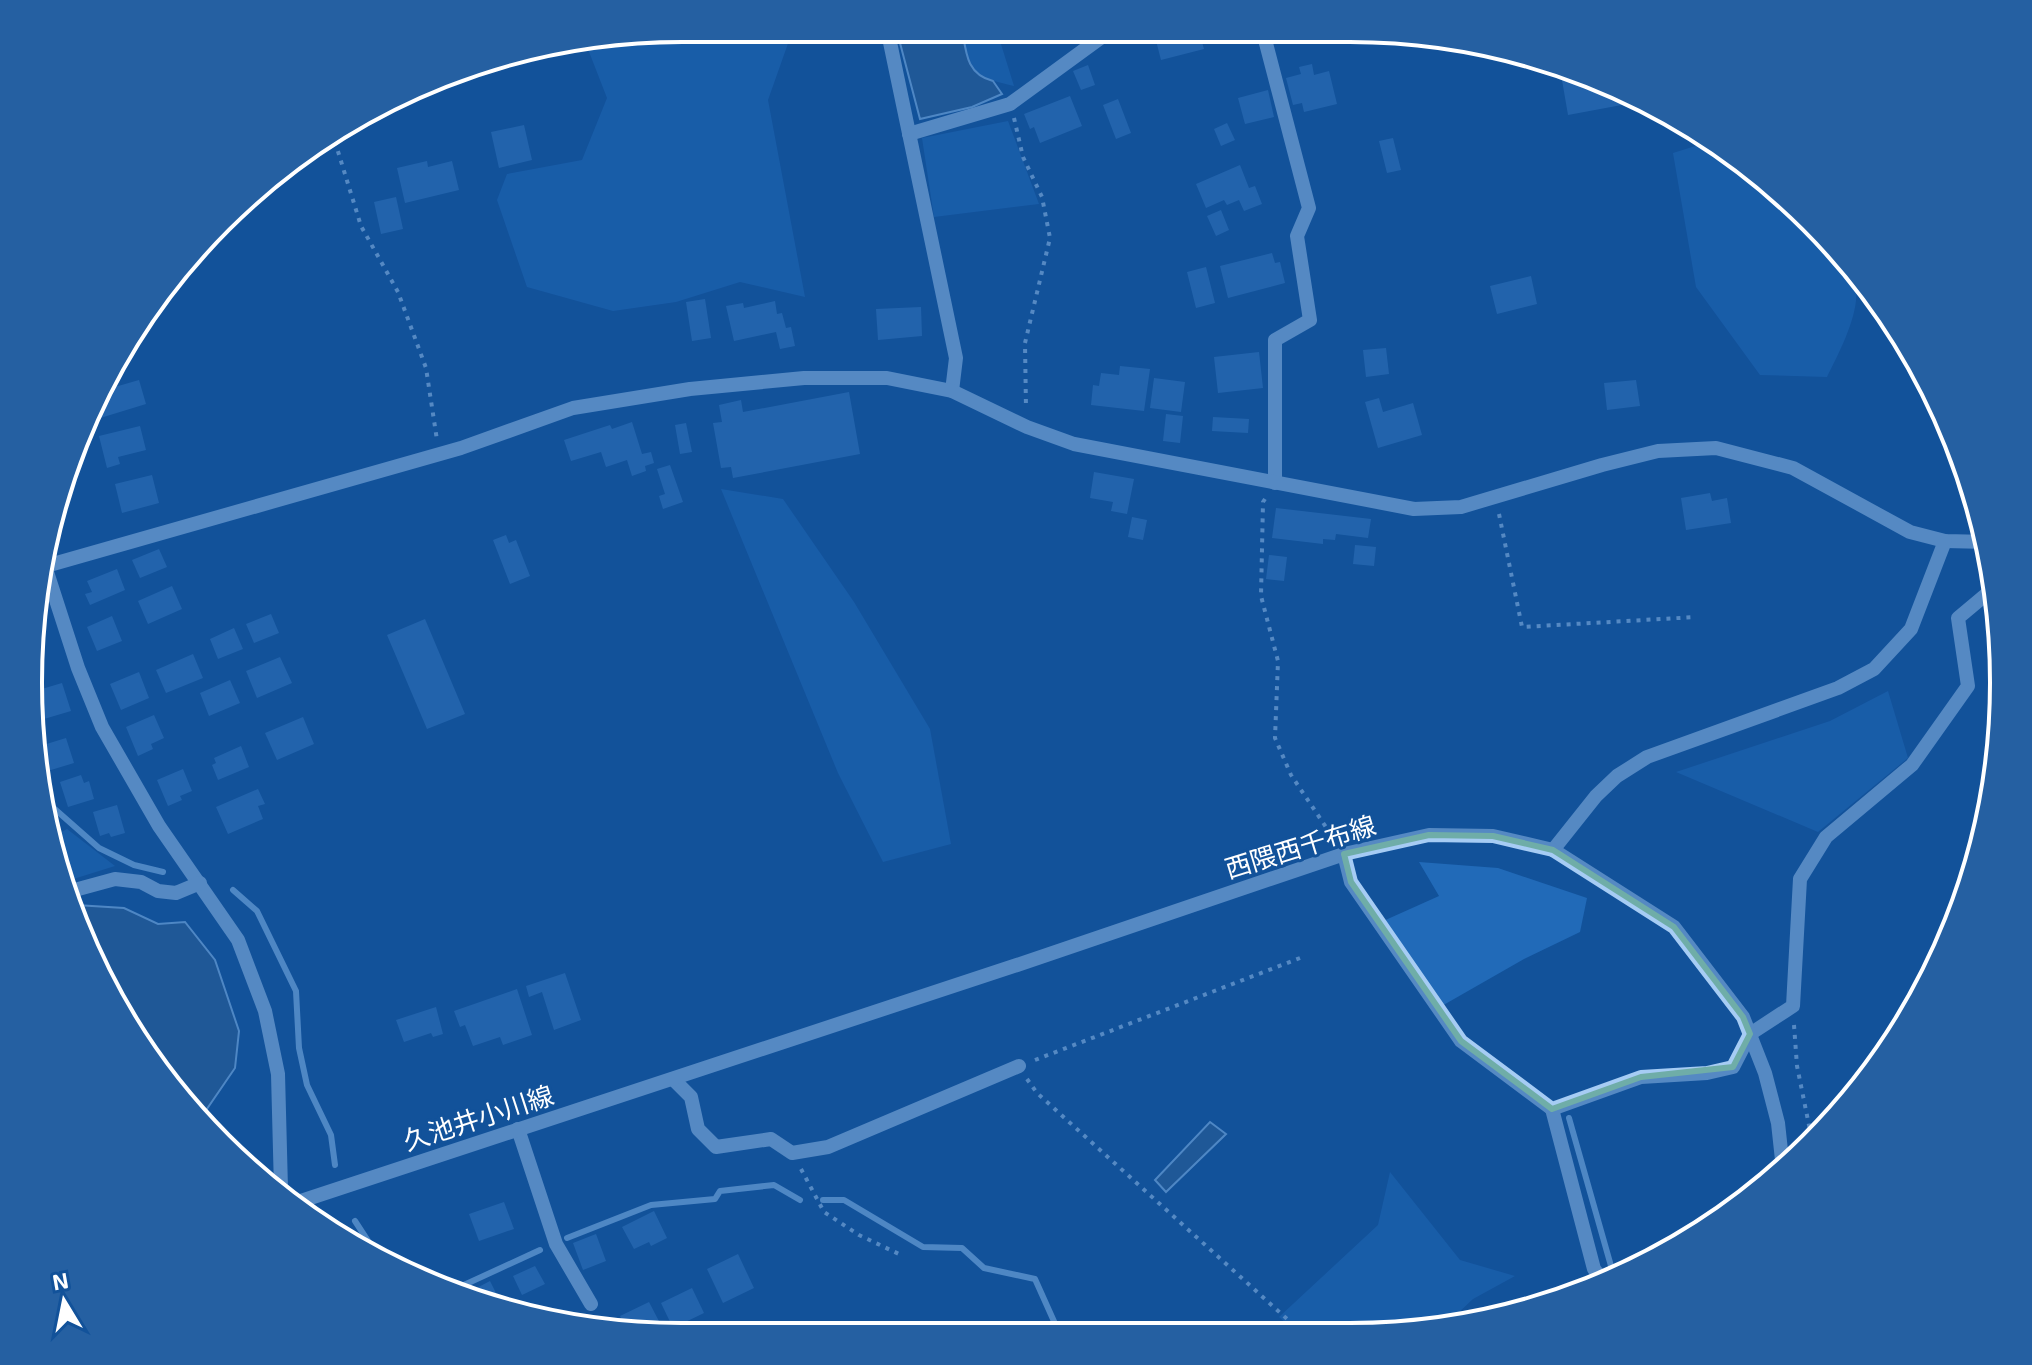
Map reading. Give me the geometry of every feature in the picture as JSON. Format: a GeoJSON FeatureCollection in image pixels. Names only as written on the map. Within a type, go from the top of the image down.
{"type":"FeatureCollection","features":[{"type":"Feature","properties":{"kind":"street"},"geometry":{"type":"LineString","coordinates":[[890,42],[956,358],[952,391]]}},
{"type":"Feature","properties":{"kind":"street"},"geometry":{"type":"LineString","coordinates":[[909,134],[1010,104],[1095,42]]}},
{"type":"Feature","properties":{"kind":"street"},"geometry":{"type":"LineString","coordinates":[[1266,42],[1309,208],[1297,236],[1310,320],[1275,340],[1275,483]]}},
{"type":"Feature","properties":{"kind":"street"},"geometry":{"type":"LineString","coordinates":[[53,565],[439,454],[573,408],[690,389],[804,378],[887,378],[952,391],[1027,427],[1074,444],[1414,509],[1461,507],[1658,451],[1716,448],[1793,468],[1910,532],[1945,541],[1974,542]]}},
{"type":"Feature","properties":{"kind":"street"},"geometry":{"type":"LineString","coordinates":[[1553,850],[1596,796],[1617,776],[1647,757],[1838,688],[1874,669],[1911,629],[1945,541]]}},
{"type":"Feature","properties":{"kind":"street"},"geometry":{"type":"LineString","coordinates":[[50,580],[78,668],[102,727],[152,814],[238,940],[265,1011],[278,1074],[281,1181]]}},
{"type":"Feature","properties":{"kind":"street"},"geometry":{"type":"LineString","coordinates":[[1552,1109],[1641,1077],[1707,1073],[1733,1067],[1750,1034],[1793,1006],[1800,879],[1826,837],[1912,765],[1968,686],[1958,618],[1984,596]]}},
{"type":"Feature","properties":{"kind":"street","name":"西隈西千布線"},"geometry":{"type":"LineString","coordinates":[[673,1079],[1344,854],[1429,835],[1493,836],[1553,850],[1674,927],[1743,1017],[1765,1073],[1778,1123],[1781,1155]]}},
{"type":"Feature","properties":{"kind":"street"},"geometry":{"type":"LineString","coordinates":[[1344,854],[1351,882],[1461,1041],[1552,1109],[1597,1273]]}},
{"type":"Feature","properties":{"kind":"street"},"geometry":{"type":"LineString","coordinates":[[77,889],[115,879],[141,882],[158,891],[176,893],[200,883]]}},
{"type":"Feature","properties":{"kind":"street"},"geometry":{"type":"LineString","coordinates":[[673,1079],[691,1097],[698,1129],[716,1147],[771,1139],[792,1153],[828,1147],[1019,1066]]}},
{"type":"Feature","properties":{"kind":"street","name":"久池井小川線"},"geometry":{"type":"LineString","coordinates":[[305,1200],[673,1079]]}},
{"type":"Feature","properties":{"kind":"street"},"geometry":{"type":"LineString","coordinates":[[518,1129],[556,1244],[591,1304]]}},
{"type":"Feature","properties":{"kind":"path"},"geometry":{"type":"LineString","coordinates":[[1010,104],[1023,157],[1042,197],[1050,238],[1025,343],[1027,427]]}},
{"type":"Feature","properties":{"kind":"path"},"geometry":{"type":"LineString","coordinates":[[336,144],[361,226],[398,292],[426,368],[439,454]]}},
{"type":"Feature","properties":{"kind":"path"},"geometry":{"type":"LineString","coordinates":[[1275,483],[1263,502],[1261,596],[1278,661],[1275,738],[1291,775],[1344,854]]}},
{"type":"Feature","properties":{"kind":"path"},"geometry":{"type":"LineString","coordinates":[[1496,496],[1522,627],[1696,617]]}},
{"type":"Feature","properties":{"kind":"path"},"geometry":{"type":"LineString","coordinates":[[1292,1323],[1037,1093],[1019,1066],[1300,958]]}},
{"type":"Feature","properties":{"kind":"path"},"geometry":{"type":"LineString","coordinates":[[1793,1006],[1797,1066],[1809,1127]]}},
{"type":"Feature","properties":{"kind":"path"},"geometry":{"type":"LineString","coordinates":[[792,1153],[824,1212],[859,1235],[901,1255]]}},
{"type":"Feature","properties":{"kind":"highlighted area"},"geometry":{"type":"Polygon","coordinates":[[[1429,835],[1493,836],[1553,850],[1674,927],[1743,1017],[1750,1034],[1733,1067],[1641,1077],[1552,1109],[1461,1041],[1351,882],[1344,854],[1429,835]]]}},
{"type":"Feature","properties":{"kind":"shaded area"},"geometry":{"type":"Polygon","coordinates":[[[789,42],[768,100],[805,297],[740,282],[676,302],[613,311],[527,287],[497,200],[507,174],[582,160],[607,98],[588,49],[641,43],[789,42]]]}},
{"type":"Feature","properties":{"kind":"shaded area"},"geometry":{"type":"Polygon","coordinates":[[[964,42],[972,67],[984,78],[993,81],[1002,94],[972,107],[920,119],[900,43],[964,42]]]}},
{"type":"Feature","properties":{"kind":"shaded area"},"geometry":{"type":"Polygon","coordinates":[[[965,42],[1000,42],[1014,86],[979,75],[969,63],[965,42]]]}},
{"type":"Feature","properties":{"kind":"shaded area"},"geometry":{"type":"Polygon","coordinates":[[[1008,121],[1039,204],[934,217],[922,138],[1008,121]]]}},
{"type":"Feature","properties":{"kind":"shaded area"},"geometry":{"type":"Polygon","coordinates":[[[1698,145],[1739,174],[1802,230],[1856,291],[1847,335],[1827,377],[1760,375],[1696,287],[1673,153],[1698,145]]]}},
{"type":"Feature","properties":{"kind":"shaded area"},"geometry":{"type":"Polygon","coordinates":[[[721,489],[783,499],[854,602],[930,729],[951,844],[883,862],[838,773],[721,489]]]}},
{"type":"Feature","properties":{"kind":"shaded area"},"geometry":{"type":"Polygon","coordinates":[[[1888,691],[1908,758],[1818,832],[1676,772],[1830,721],[1888,691]]]}},
{"type":"Feature","properties":{"kind":"shaded area"},"geometry":{"type":"Polygon","coordinates":[[[67,829],[115,866],[73,879],[60,833],[67,829]]]}},
{"type":"Feature","properties":{"kind":"shaded area"},"geometry":{"type":"Polygon","coordinates":[[[1419,862],[1498,868],[1587,898],[1580,932],[1524,959],[1440,1007],[1381,922],[1439,896],[1419,862]]]}},
{"type":"Feature","properties":{"kind":"shaded area"},"geometry":{"type":"Polygon","coordinates":[[[83,905],[124,908],[158,924],[185,922],[215,960],[239,1031],[235,1068],[206,1110],[174,1072],[128,1003],[108,966],[83,905]]]}},
{"type":"Feature","properties":{"kind":"shaded area"},"geometry":{"type":"Polygon","coordinates":[[[1210,1122],[1226,1134],[1166,1192],[1155,1180],[1210,1122]]]}},
{"type":"Feature","properties":{"kind":"shaded area"},"geometry":{"type":"Polygon","coordinates":[[[1390,1172],[1460,1260],[1515,1276],[1473,1299],[1457,1314],[1391,1322],[1350,1323],[1286,1323],[1279,1317],[1378,1225],[1390,1172]]]}},
{"type":"Feature","properties":{"kind":"building"},"geometry":{"type":"Polygon","coordinates":[[[1156,42],[1202,42],[1204,49],[1161,60],[1156,42]]]}},
{"type":"Feature","properties":{"kind":"building"},"geometry":{"type":"Polygon","coordinates":[[[1312,64],[1314,75],[1329,71],[1337,104],[1304,112],[1302,103],[1293,105],[1286,78],[1301,74],[1299,67],[1312,64]]]}},
{"type":"Feature","properties":{"kind":"building"},"geometry":{"type":"Polygon","coordinates":[[[1088,65],[1095,85],[1081,90],[1073,71],[1088,65]]]}},
{"type":"Feature","properties":{"kind":"building"},"geometry":{"type":"Polygon","coordinates":[[[1562,80],[1595,91],[1625,104],[1568,115],[1562,80]]]}},
{"type":"Feature","properties":{"kind":"building"},"geometry":{"type":"Polygon","coordinates":[[[1268,90],[1274,117],[1245,124],[1238,98],[1268,90]]]}},
{"type":"Feature","properties":{"kind":"building"},"geometry":{"type":"Polygon","coordinates":[[[1070,96],[1082,126],[1040,143],[1034,127],[1030,129],[1024,114],[1070,96]]]}},
{"type":"Feature","properties":{"kind":"building"},"geometry":{"type":"Polygon","coordinates":[[[1118,99],[1131,133],[1116,139],[1103,105],[1118,99]]]}},
{"type":"Feature","properties":{"kind":"building"},"geometry":{"type":"Polygon","coordinates":[[[1227,123],[1235,140],[1221,146],[1214,129],[1227,123]]]}},
{"type":"Feature","properties":{"kind":"building"},"geometry":{"type":"Polygon","coordinates":[[[524,125],[532,160],[499,168],[491,132],[524,125]]]}},
{"type":"Feature","properties":{"kind":"building"},"geometry":{"type":"Polygon","coordinates":[[[1393,138],[1401,170],[1387,173],[1379,141],[1393,138]]]}},
{"type":"Feature","properties":{"kind":"building"},"geometry":{"type":"Polygon","coordinates":[[[427,161],[428,167],[452,161],[459,190],[405,203],[397,168],[427,161]]]}},
{"type":"Feature","properties":{"kind":"building"},"geometry":{"type":"Polygon","coordinates":[[[1240,165],[1249,188],[1255,186],[1262,204],[1244,211],[1239,200],[1227,205],[1224,200],[1206,208],[1196,184],[1240,165]]]}},
{"type":"Feature","properties":{"kind":"building"},"geometry":{"type":"Polygon","coordinates":[[[396,197],[403,229],[381,234],[374,202],[396,197]]]}},
{"type":"Feature","properties":{"kind":"building"},"geometry":{"type":"Polygon","coordinates":[[[1221,210],[1229,230],[1216,236],[1207,216],[1221,210]]]}},
{"type":"Feature","properties":{"kind":"building"},"geometry":{"type":"Polygon","coordinates":[[[1272,253],[1275,263],[1280,262],[1285,283],[1228,298],[1220,266],[1272,253]]]}},
{"type":"Feature","properties":{"kind":"building"},"geometry":{"type":"Polygon","coordinates":[[[1206,267],[1215,303],[1196,308],[1187,272],[1206,267]]]}},
{"type":"Feature","properties":{"kind":"building"},"geometry":{"type":"Polygon","coordinates":[[[1531,276],[1537,304],[1497,314],[1490,286],[1531,276]]]}},
{"type":"Feature","properties":{"kind":"building"},"geometry":{"type":"Polygon","coordinates":[[[705,299],[711,338],[692,341],[686,302],[705,299]]]}},
{"type":"Feature","properties":{"kind":"building"},"geometry":{"type":"Polygon","coordinates":[[[775,301],[777,314],[782,313],[786,328],[791,327],[795,346],[780,349],[776,332],[734,341],[726,306],[743,303],[744,308],[775,301]]]}},
{"type":"Feature","properties":{"kind":"building"},"geometry":{"type":"Polygon","coordinates":[[[921,307],[922,336],[878,340],[876,309],[921,307]]]}},
{"type":"Feature","properties":{"kind":"building"},"geometry":{"type":"Polygon","coordinates":[[[1386,348],[1389,374],[1366,377],[1363,350],[1386,348]]]}},
{"type":"Feature","properties":{"kind":"building"},"geometry":{"type":"Polygon","coordinates":[[[1259,352],[1263,388],[1218,393],[1214,357],[1259,352]]]}},
{"type":"Feature","properties":{"kind":"building"},"geometry":{"type":"Polygon","coordinates":[[[1120,366],[1150,369],[1144,411],[1091,405],[1093,385],[1099,386],[1101,373],[1119,375],[1120,366]]]}},
{"type":"Feature","properties":{"kind":"building"},"geometry":{"type":"Polygon","coordinates":[[[1154,378],[1185,382],[1181,412],[1150,408],[1154,378]]]}},
{"type":"Feature","properties":{"kind":"building"},"geometry":{"type":"Polygon","coordinates":[[[139,380],[146,404],[99,418],[114,387],[139,380]]]}},
{"type":"Feature","properties":{"kind":"building"},"geometry":{"type":"Polygon","coordinates":[[[1636,380],[1640,406],[1607,410],[1604,383],[1636,380]]]}},
{"type":"Feature","properties":{"kind":"building"},"geometry":{"type":"Polygon","coordinates":[[[849,392],[860,454],[733,478],[731,467],[721,468],[713,423],[722,422],[719,405],[741,400],[743,412],[849,392]]]}},
{"type":"Feature","properties":{"kind":"building"},"geometry":{"type":"Polygon","coordinates":[[[1379,398],[1383,412],[1413,403],[1422,435],[1378,448],[1365,402],[1379,398]]]}},
{"type":"Feature","properties":{"kind":"building"},"geometry":{"type":"Polygon","coordinates":[[[1166,414],[1183,416],[1180,443],[1163,441],[1166,414]]]}},
{"type":"Feature","properties":{"kind":"building"},"geometry":{"type":"Polygon","coordinates":[[[1213,417],[1249,419],[1248,433],[1212,431],[1213,417]]]}},
{"type":"Feature","properties":{"kind":"building"},"geometry":{"type":"Polygon","coordinates":[[[632,422],[642,454],[651,452],[654,463],[645,466],[646,471],[632,476],[627,460],[606,467],[601,452],[571,461],[564,440],[610,425],[612,429],[632,422]]]}},
{"type":"Feature","properties":{"kind":"building"},"geometry":{"type":"Polygon","coordinates":[[[686,423],[692,452],[680,454],[675,425],[686,423]]]}},
{"type":"Feature","properties":{"kind":"building"},"geometry":{"type":"Polygon","coordinates":[[[140,426],[146,450],[118,457],[120,464],[107,468],[99,436],[140,426]]]}},
{"type":"Feature","properties":{"kind":"building"},"geometry":{"type":"Polygon","coordinates":[[[670,465],[683,502],[663,509],[659,496],[665,494],[657,469],[670,465]]]}},
{"type":"Feature","properties":{"kind":"building"},"geometry":{"type":"Polygon","coordinates":[[[1094,472],[1134,479],[1127,514],[1111,511],[1113,502],[1090,498],[1094,472]]]}},
{"type":"Feature","properties":{"kind":"building"},"geometry":{"type":"Polygon","coordinates":[[[152,475],[159,503],[122,513],[115,484],[152,475]]]}},
{"type":"Feature","properties":{"kind":"building"},"geometry":{"type":"Polygon","coordinates":[[[1710,493],[1712,501],[1727,498],[1731,523],[1686,530],[1681,498],[1710,493]]]}},
{"type":"Feature","properties":{"kind":"building"},"geometry":{"type":"Polygon","coordinates":[[[1276,508],[1371,519],[1368,538],[1336,534],[1335,540],[1323,539],[1323,544],[1272,538],[1276,508]]]}},
{"type":"Feature","properties":{"kind":"building"},"geometry":{"type":"Polygon","coordinates":[[[1132,517],[1147,520],[1143,540],[1128,537],[1132,517]]]}},
{"type":"Feature","properties":{"kind":"building"},"geometry":{"type":"Polygon","coordinates":[[[506,535],[509,543],[516,540],[530,576],[510,584],[493,540],[506,535]]]}},
{"type":"Feature","properties":{"kind":"building"},"geometry":{"type":"Polygon","coordinates":[[[1355,545],[1376,547],[1374,566],[1353,564],[1355,545]]]}},
{"type":"Feature","properties":{"kind":"building"},"geometry":{"type":"Polygon","coordinates":[[[159,549],[167,567],[140,578],[132,560],[159,549]]]}},
{"type":"Feature","properties":{"kind":"building"},"geometry":{"type":"Polygon","coordinates":[[[1269,555],[1287,557],[1284,581],[1266,579],[1269,555]]]}},
{"type":"Feature","properties":{"kind":"building"},"geometry":{"type":"Polygon","coordinates":[[[117,569],[125,590],[90,605],[85,594],[92,592],[87,581],[117,569]]]}},
{"type":"Feature","properties":{"kind":"building"},"geometry":{"type":"Polygon","coordinates":[[[172,586],[182,609],[148,624],[138,601],[172,586]]]}},
{"type":"Feature","properties":{"kind":"building"},"geometry":{"type":"Polygon","coordinates":[[[271,614],[279,633],[254,643],[246,624],[271,614]]]}},
{"type":"Feature","properties":{"kind":"building"},"geometry":{"type":"Polygon","coordinates":[[[112,616],[122,641],[97,651],[87,627],[112,616]]]}},
{"type":"Feature","properties":{"kind":"building"},"geometry":{"type":"Polygon","coordinates":[[[425,619],[465,714],[427,729],[387,635],[425,619]]]}},
{"type":"Feature","properties":{"kind":"building"},"geometry":{"type":"Polygon","coordinates":[[[234,628],[243,649],[218,659],[210,639],[234,628]]]}},
{"type":"Feature","properties":{"kind":"building"},"geometry":{"type":"Polygon","coordinates":[[[193,654],[203,678],[166,693],[156,670],[193,654]]]}},
{"type":"Feature","properties":{"kind":"building"},"geometry":{"type":"Polygon","coordinates":[[[280,657],[292,683],[257,698],[246,671],[280,657]]]}},
{"type":"Feature","properties":{"kind":"building"},"geometry":{"type":"Polygon","coordinates":[[[139,672],[149,698],[121,710],[110,684],[139,672]]]}},
{"type":"Feature","properties":{"kind":"building"},"geometry":{"type":"Polygon","coordinates":[[[230,680],[240,703],[209,716],[200,693],[230,680]]]}},
{"type":"Feature","properties":{"kind":"building"},"geometry":{"type":"Polygon","coordinates":[[[62,683],[71,711],[44,719],[42,689],[62,683]]]}},
{"type":"Feature","properties":{"kind":"building"},"geometry":{"type":"Polygon","coordinates":[[[154,715],[164,738],[151,744],[153,749],[138,756],[126,727],[154,715]]]}},
{"type":"Feature","properties":{"kind":"building"},"geometry":{"type":"Polygon","coordinates":[[[303,717],[314,744],[277,760],[265,733],[303,717]]]}},
{"type":"Feature","properties":{"kind":"building"},"geometry":{"type":"Polygon","coordinates":[[[66,738],[74,763],[48,771],[45,744],[66,738]]]}},
{"type":"Feature","properties":{"kind":"building"},"geometry":{"type":"Polygon","coordinates":[[[241,746],[249,767],[218,780],[212,765],[216,763],[214,758],[241,746]]]}},
{"type":"Feature","properties":{"kind":"building"},"geometry":{"type":"Polygon","coordinates":[[[183,769],[192,791],[168,806],[157,780],[183,769]]]}},
{"type":"Feature","properties":{"kind":"building"},"geometry":{"type":"Polygon","coordinates":[[[81,775],[84,783],[89,781],[94,799],[68,807],[60,782],[81,775]]]}},
{"type":"Feature","properties":{"kind":"building"},"geometry":{"type":"Polygon","coordinates":[[[258,789],[265,804],[258,806],[263,819],[228,834],[216,807],[258,789]]]}},
{"type":"Feature","properties":{"kind":"building"},"geometry":{"type":"Polygon","coordinates":[[[117,805],[125,833],[100,836],[93,812],[117,805]]]}},
{"type":"Feature","properties":{"kind":"building"},"geometry":{"type":"Polygon","coordinates":[[[565,973],[581,1020],[554,1030],[542,992],[529,997],[526,986],[565,973]]]}},
{"type":"Feature","properties":{"kind":"building"},"geometry":{"type":"Polygon","coordinates":[[[517,989],[532,1035],[503,1045],[500,1037],[473,1046],[465,1025],[460,1027],[454,1011],[517,989]]]}},
{"type":"Feature","properties":{"kind":"building"},"geometry":{"type":"Polygon","coordinates":[[[436,1007],[443,1034],[433,1037],[431,1033],[404,1042],[396,1020],[436,1007]]]}},
{"type":"Feature","properties":{"kind":"building"},"geometry":{"type":"Polygon","coordinates":[[[504,1202],[514,1229],[479,1241],[469,1214],[504,1202]]]}},
{"type":"Feature","properties":{"kind":"building"},"geometry":{"type":"Polygon","coordinates":[[[654,1211],[667,1238],[651,1246],[649,1242],[634,1249],[622,1227],[654,1211]]]}},
{"type":"Feature","properties":{"kind":"building"},"geometry":{"type":"Polygon","coordinates":[[[596,1234],[606,1261],[583,1270],[573,1243],[596,1234]]]}},
{"type":"Feature","properties":{"kind":"building"},"geometry":{"type":"Polygon","coordinates":[[[738,1254],[754,1288],[723,1303],[707,1269],[738,1254]]]}},
{"type":"Feature","properties":{"kind":"building"},"geometry":{"type":"Polygon","coordinates":[[[535,1266],[545,1284],[522,1295],[513,1276],[535,1266]]]}},
{"type":"Feature","properties":{"kind":"building"},"geometry":{"type":"Polygon","coordinates":[[[490,1281],[497,1295],[477,1289],[490,1281]]]}},
{"type":"Feature","properties":{"kind":"building"},"geometry":{"type":"Polygon","coordinates":[[[692,1288],[704,1313],[683,1323],[670,1323],[661,1303],[692,1288]]]}},
{"type":"Feature","properties":{"kind":"building"},"geometry":{"type":"Polygon","coordinates":[[[649,1302],[660,1322],[622,1320],[620,1316],[649,1302]]]}},
{"type":"Feature","properties":{"kind":"waterway"},"geometry":{"type":"LineString","coordinates":[[54,809],[99,848],[134,865],[163,872]]}},
{"type":"Feature","properties":{"kind":"waterway"},"geometry":{"type":"LineString","coordinates":[[233,890],[257,911],[296,991],[299,1048],[307,1085],[331,1135],[335,1165]]}},
{"type":"Feature","properties":{"kind":"waterway"},"geometry":{"type":"LineString","coordinates":[[1569,1118],[1612,1267]]}},
{"type":"Feature","properties":{"kind":"waterway"},"geometry":{"type":"LineString","coordinates":[[567,1238],[651,1205],[715,1199],[720,1191],[774,1185],[800,1200]]}},
{"type":"Feature","properties":{"kind":"waterway"},"geometry":{"type":"LineString","coordinates":[[823,1200],[844,1200],[923,1247],[962,1248],[984,1268],[1035,1279],[1055,1323]]}},
{"type":"Feature","properties":{"kind":"waterway"},"geometry":{"type":"LineString","coordinates":[[355,1221],[367,1240]]}},
{"type":"Feature","properties":{"kind":"waterway"},"geometry":{"type":"LineString","coordinates":[[465,1284],[540,1250]]}}]}
